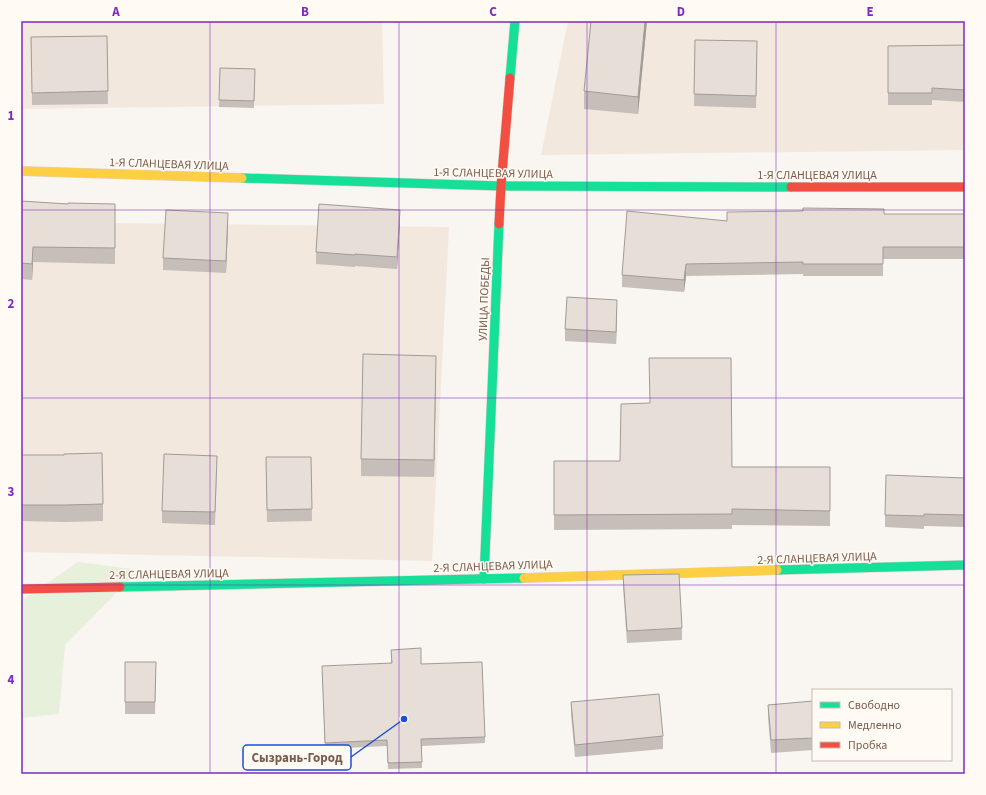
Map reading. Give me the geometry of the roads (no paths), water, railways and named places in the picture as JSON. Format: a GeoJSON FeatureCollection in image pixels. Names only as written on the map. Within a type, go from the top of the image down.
{"type":"FeatureCollection","features":[{"type":"Feature","properties":{"kind":"street","name":"УЛИЦА ПОБЕДЫ"},"geometry":{"type":"LineString","coordinates":[[484,579],[501,186],[515,21]]}},
{"type":"Feature","properties":{"kind":"street","name":"1-Я СЛАНЦЕВАЯ УЛИЦА"},"geometry":{"type":"LineString","coordinates":[[21,171],[501,186],[965,188]]}},
{"type":"Feature","properties":{"kind":"street","name":"2-Я СЛАНЦЕВАЯ УЛИЦА"},"geometry":{"type":"LineString","coordinates":[[21,589],[484,579],[965,565]]}},
{"type":"Feature","properties":{"kind":"place","name":"Сызрань-Город"},"geometry":{"type":"Point","coordinates":[404,719]}}]}
